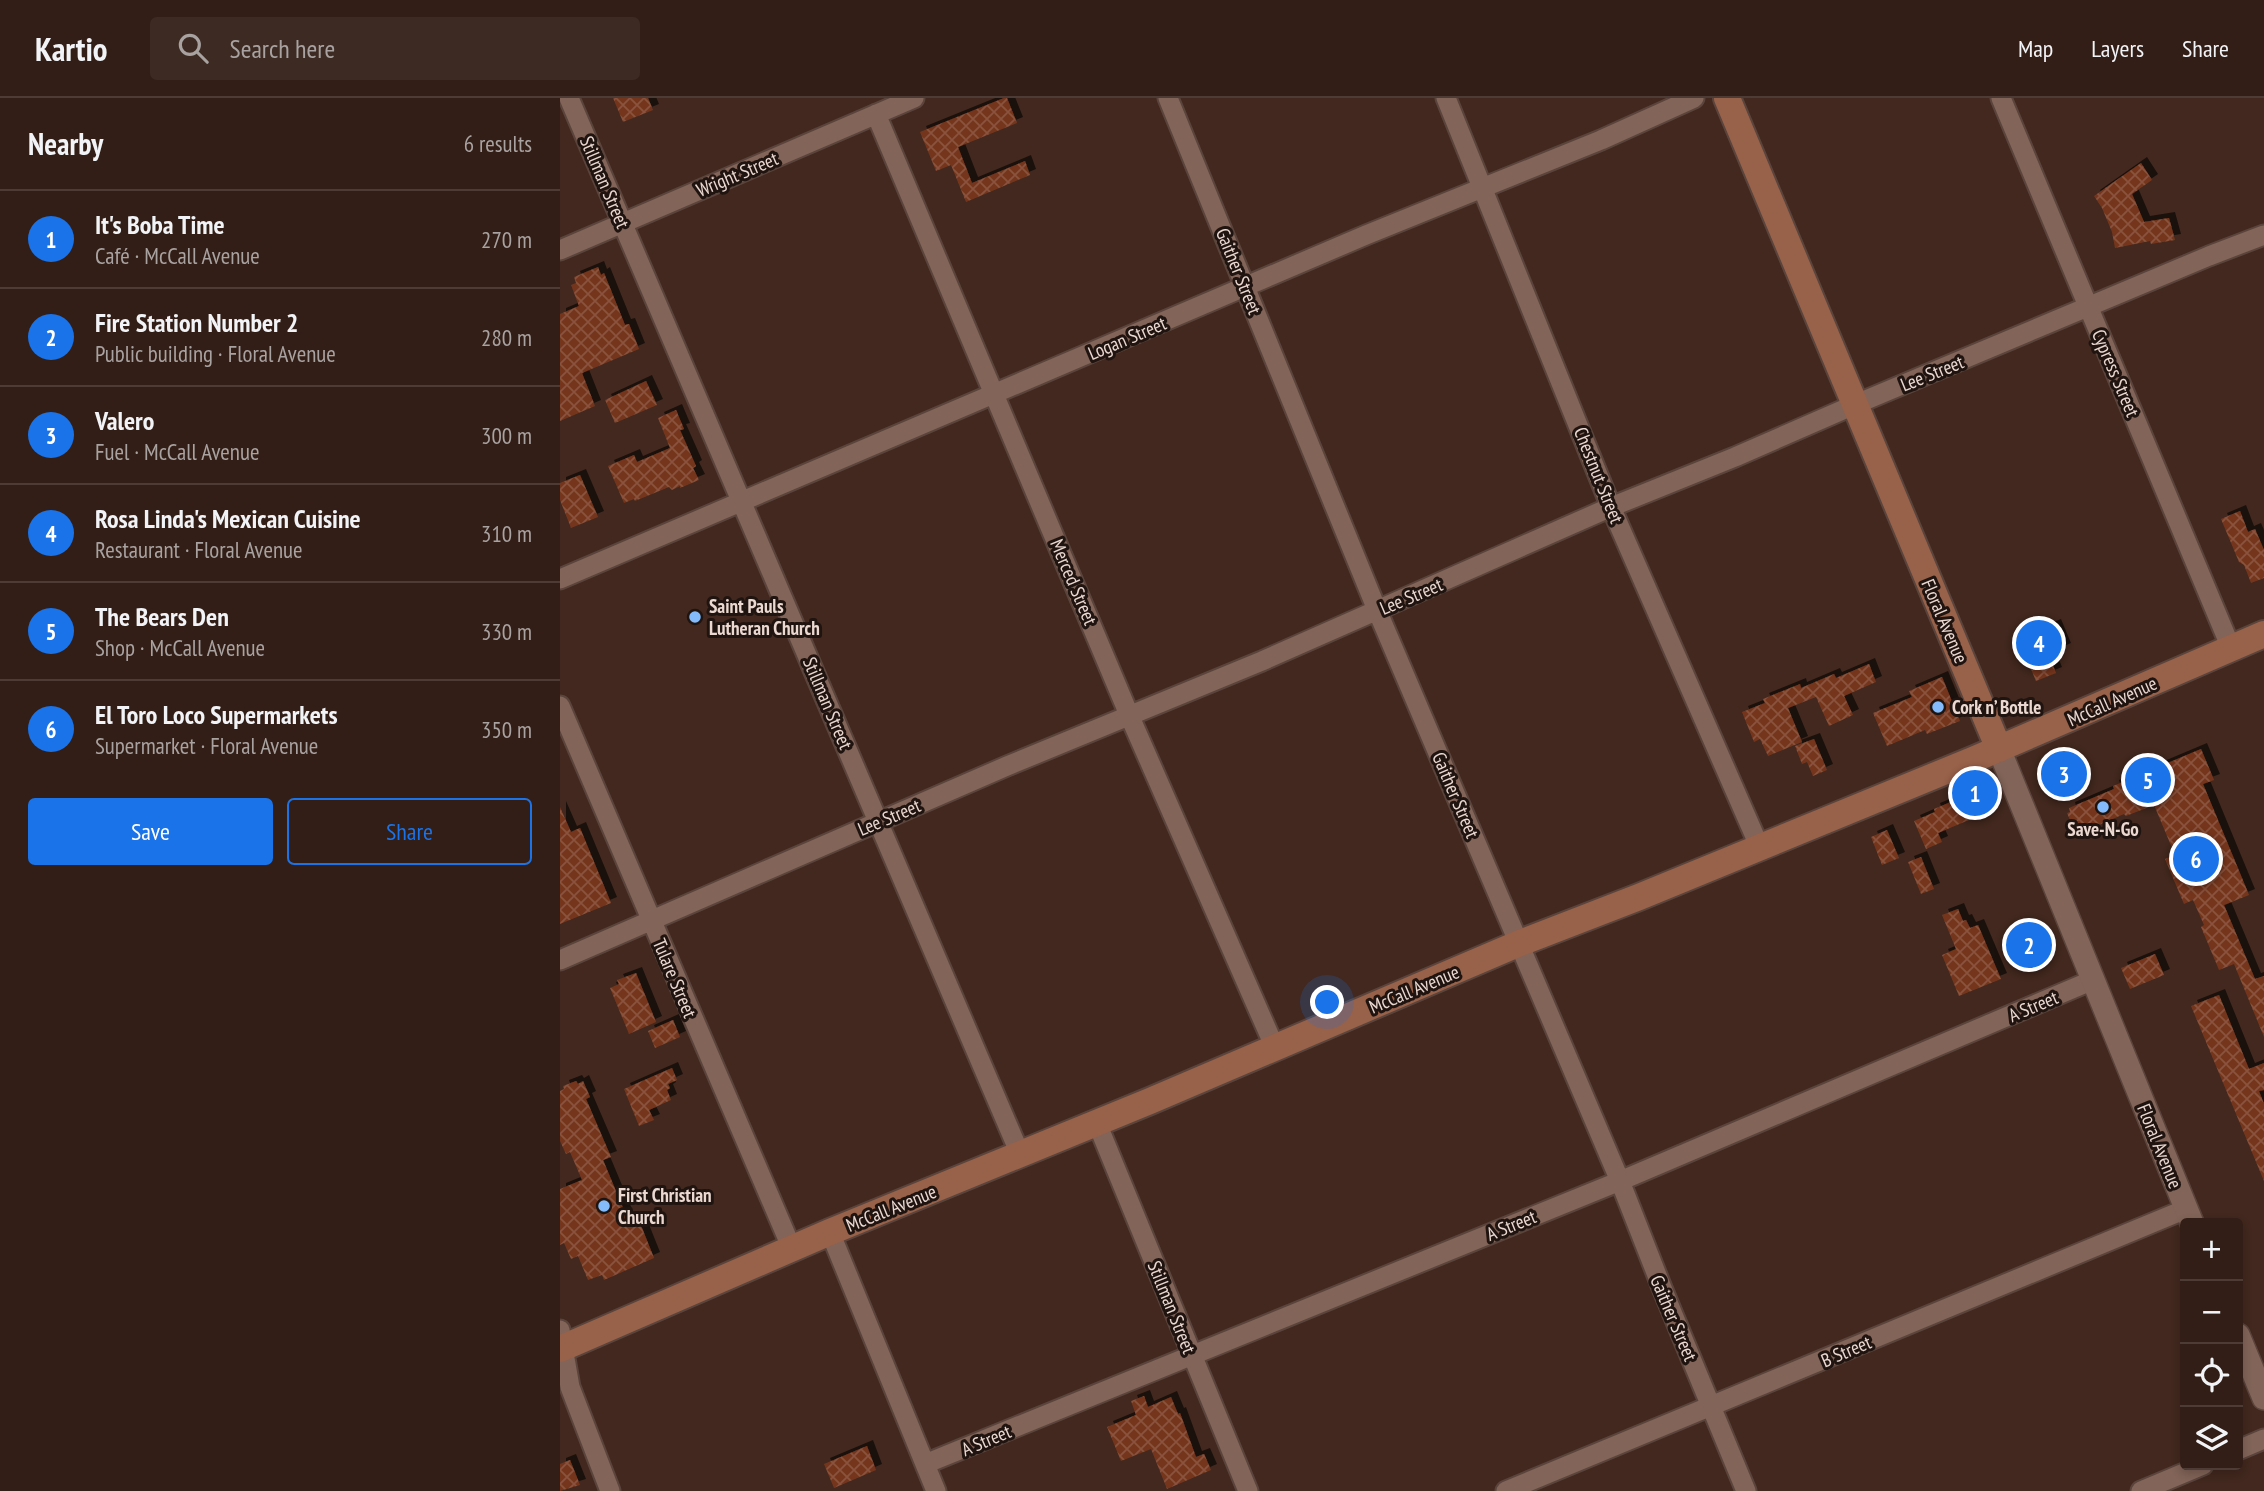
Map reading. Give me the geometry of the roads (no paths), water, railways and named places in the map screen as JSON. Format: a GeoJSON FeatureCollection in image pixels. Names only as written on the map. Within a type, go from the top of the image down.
{"type":"FeatureCollection","features":[{"type":"Feature","properties":{"kind":"main road","name":"Floral Avenue"},"geometry":{"type":"LineString","coordinates":[[1727,98],[1999,749]]}},
{"type":"Feature","properties":{"kind":"main road","name":"McCall Avenue"},"geometry":{"type":"LineString","coordinates":[[561,1344],[1097,1123],[1520,943],[1999,749],[2264,634]]}},
{"type":"Feature","properties":{"kind":"street","name":"Stillman Street"},"geometry":{"type":"LineString","coordinates":[[569,98],[1020,1154]]}},
{"type":"Feature","properties":{"kind":"street","name":"Wright Street"},"geometry":{"type":"LineString","coordinates":[[560,250],[914,98]]}},
{"type":"Feature","properties":{"kind":"street","name":"Gaither Street"},"geometry":{"type":"LineString","coordinates":[[1168,98],[1377,610],[1620,1181],[1661,1288],[1746,1491]]}},
{"type":"Feature","properties":{"kind":"street","name":"Chestnut Street"},"geometry":{"type":"LineString","coordinates":[[1446,98],[1611,507],[1760,848]]}},
{"type":"Feature","properties":{"kind":"street","name":"Logan Street"},"geometry":{"type":"LineString","coordinates":[[560,579],[1483,186],[1601,140],[1694,98]]}},
{"type":"Feature","properties":{"kind":"street","name":"Cypress Street"},"geometry":{"type":"LineString","coordinates":[[2001,98],[2231,648]]}},
{"type":"Feature","properties":{"kind":"street","name":"Merced Street"},"geometry":{"type":"LineString","coordinates":[[876,114],[1130,717],[1275,1048]]}},
{"type":"Feature","properties":{"kind":"street","name":"Lee Street"},"geometry":{"type":"LineString","coordinates":[[560,960],[878,821],[1130,717],[1611,507],[2264,235]]}},
{"type":"Feature","properties":{"kind":"street","name":"Tulare Street"},"geometry":{"type":"LineString","coordinates":[[560,706],[650,922],[792,1249]]}},
{"type":"Feature","properties":{"kind":"street","name":"Floral Avenue"},"geometry":{"type":"LineString","coordinates":[[1999,749],[2189,1216]]}},
{"type":"Feature","properties":{"kind":"street","name":"A Street"},"geometry":{"type":"LineString","coordinates":[[925,1464],[1620,1181],[2093,980]]}},
{"type":"Feature","properties":{"kind":"street","name":"Stillman Street"},"geometry":{"type":"LineString","coordinates":[[1097,1123],[1248,1491]]}},
{"type":"Feature","properties":{"kind":"street","name":"B Street"},"geometry":{"type":"LineString","coordinates":[[1506,1491],[2189,1216]]}},
{"type":"Feature","properties":{"kind":"street"},"geometry":{"type":"LineString","coordinates":[[830,1232],[936,1491]]}},
{"type":"Feature","properties":{"kind":"street"},"geometry":{"type":"LineString","coordinates":[[561,1344],[570,1387],[610,1491]]}},
{"type":"Feature","properties":{"kind":"street"},"geometry":{"type":"LineString","coordinates":[[2242,1344],[2264,1398]]}},
{"type":"Feature","properties":{"kind":"street"},"geometry":{"type":"LineString","coordinates":[[2243,1448],[2264,1439]]}},
{"type":"Feature","properties":{"kind":"street"},"geometry":{"type":"LineString","coordinates":[[2141,1491],[2191,1470]]}},
{"type":"Feature","properties":{"kind":"place","name":"Saint Pauls Lutheran Church"},"geometry":{"type":"Point","coordinates":[695,617]}},
{"type":"Feature","properties":{"kind":"place","name":"Rosa Linda's Mexican Cuisine"},"geometry":{"type":"Point","coordinates":[2039,643]}},
{"type":"Feature","properties":{"kind":"place","name":"Cork n’ Bottle"},"geometry":{"type":"Point","coordinates":[1938,707]}},
{"type":"Feature","properties":{"kind":"place","name":"Valero"},"geometry":{"type":"Point","coordinates":[2064,774]}},
{"type":"Feature","properties":{"kind":"place","name":"The Bears Den"},"geometry":{"type":"Point","coordinates":[2148,780]}},
{"type":"Feature","properties":{"kind":"place","name":"It's Boba Time"},"geometry":{"type":"Point","coordinates":[1975,793]}},
{"type":"Feature","properties":{"kind":"place","name":"Save-N-Go"},"geometry":{"type":"Point","coordinates":[2103,807]}},
{"type":"Feature","properties":{"kind":"place","name":"El Toro Loco Supermarkets"},"geometry":{"type":"Point","coordinates":[2196,859]}},
{"type":"Feature","properties":{"kind":"place","name":"Fire Station Number 2"},"geometry":{"type":"Point","coordinates":[2029,945]}},
{"type":"Feature","properties":{"kind":"place","name":"First Christian Church"},"geometry":{"type":"Point","coordinates":[604,1206]}}]}
